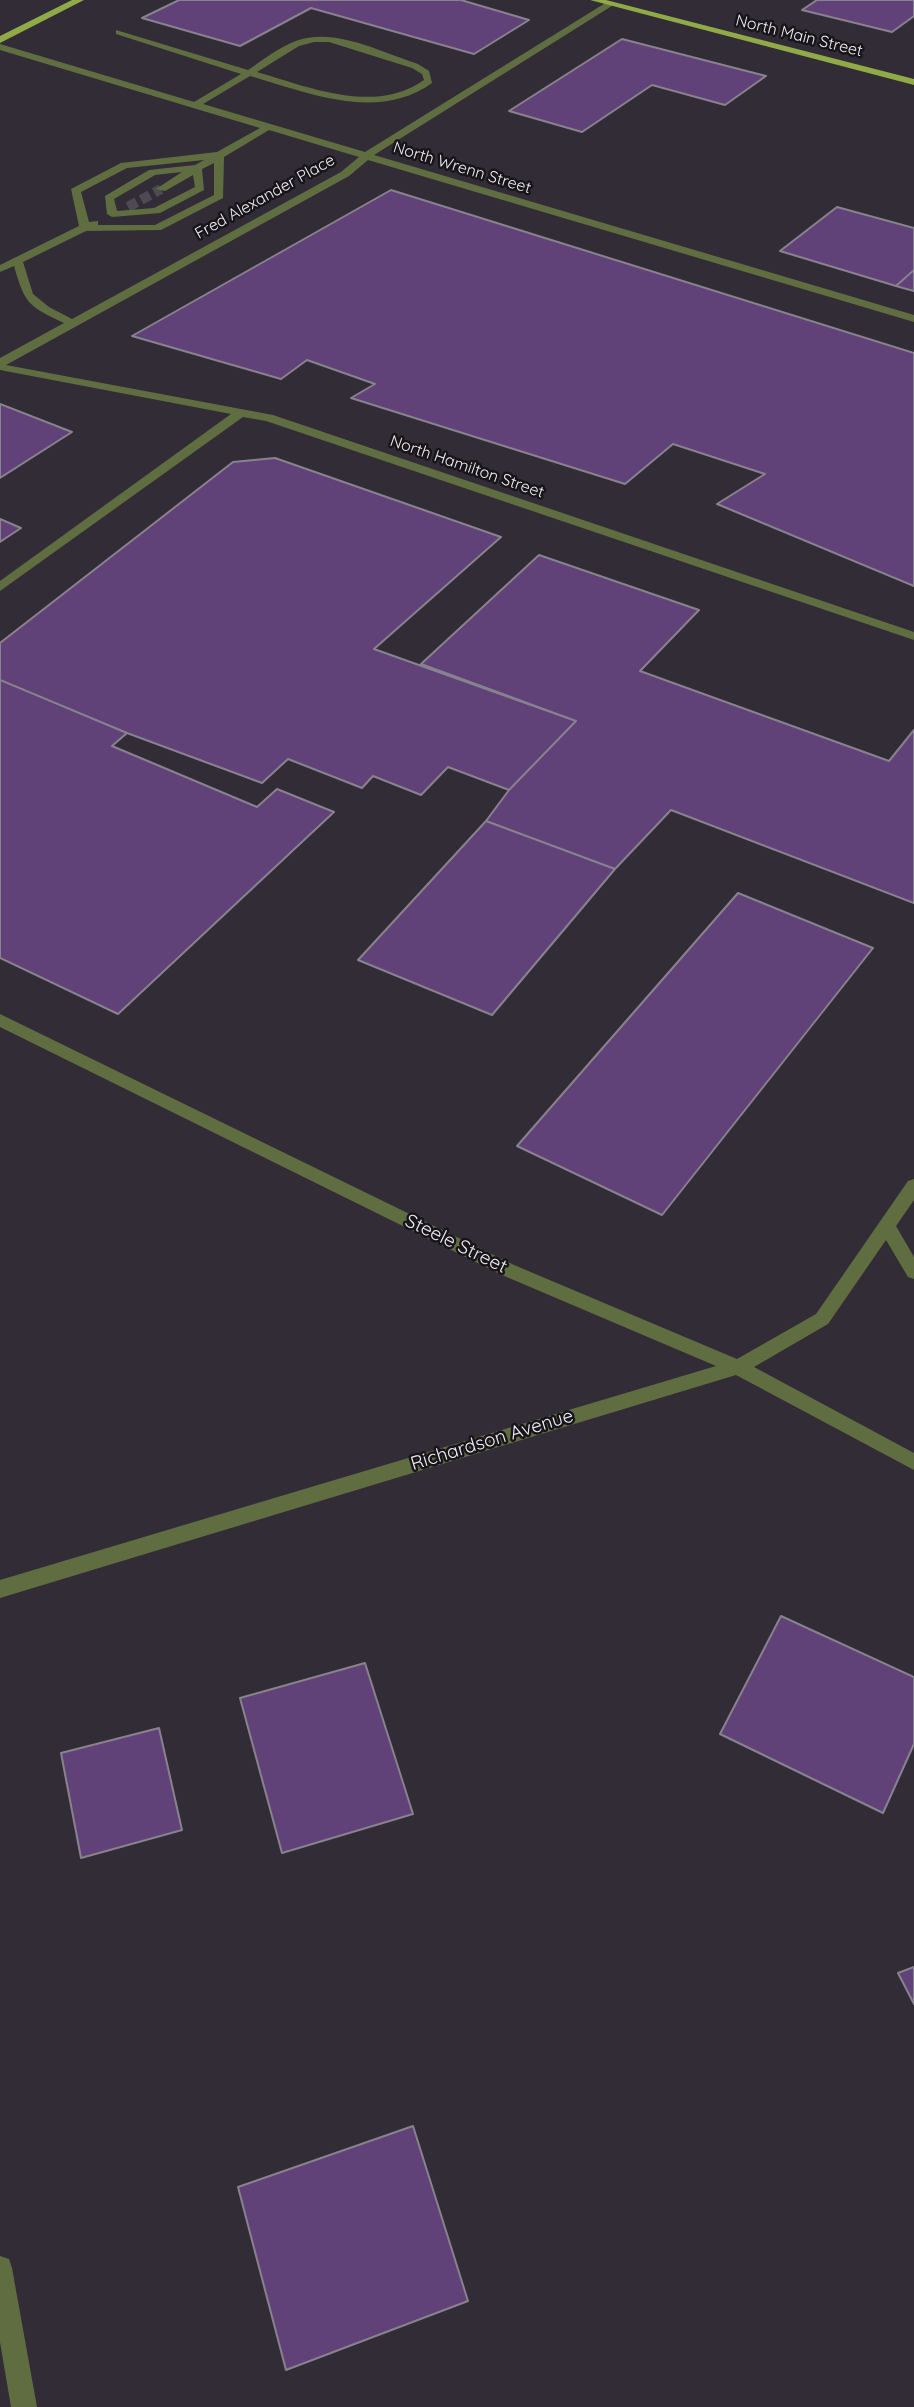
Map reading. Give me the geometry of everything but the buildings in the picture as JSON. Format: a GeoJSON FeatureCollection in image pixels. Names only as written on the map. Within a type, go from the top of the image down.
{"type":"FeatureCollection","features":[{"type":"Feature","properties":{"kind":"main road"},"geometry":{"type":"LineString","coordinates":[[0,40],[79,0]]}},
{"type":"Feature","properties":{"kind":"main road","name":"North Main Street"},"geometry":{"type":"LineString","coordinates":[[595,0],[914,82]]}},
{"type":"Feature","properties":{"kind":"street","name":"Fred Alexander Place"},"geometry":{"type":"LineString","coordinates":[[0,365],[345,174],[366,156],[610,4]]}},
{"type":"Feature","properties":{"kind":"street"},"geometry":{"type":"LineString","coordinates":[[120,32],[248,73],[367,102],[405,98],[420,90],[429,81],[426,73],[415,66],[330,39],[296,44],[248,73],[195,105]]}},
{"type":"Feature","properties":{"kind":"street","name":"North Wrenn Street"},"geometry":{"type":"LineString","coordinates":[[0,47],[914,319]]}},
{"type":"Feature","properties":{"kind":"street"},"geometry":{"type":"LineString","coordinates":[[161,189],[268,127]]}},
{"type":"Feature","properties":{"kind":"street"},"geometry":{"type":"LineString","coordinates":[[85,228],[157,228],[219,196],[219,155]]}},
{"type":"Feature","properties":{"kind":"street"},"geometry":{"type":"LineString","coordinates":[[85,228],[75,191],[125,165],[219,155]]}},
{"type":"Feature","properties":{"kind":"street"},"geometry":{"type":"LineString","coordinates":[[112,214],[156,211],[200,188],[197,168]]}},
{"type":"Feature","properties":{"kind":"street"},"geometry":{"type":"LineString","coordinates":[[112,214],[109,198],[153,173],[197,168]]}},
{"type":"Feature","properties":{"kind":"street"},"geometry":{"type":"LineString","coordinates":[[0,269],[128,207]]}},
{"type":"Feature","properties":{"kind":"street"},"geometry":{"type":"LineString","coordinates":[[17,261],[24,275],[25,289],[40,306],[72,323]]}},
{"type":"Feature","properties":{"kind":"street","name":"North Hamilton Street"},"geometry":{"type":"LineString","coordinates":[[0,365],[269,418],[914,636]]}},
{"type":"Feature","properties":{"kind":"street"},"geometry":{"type":"LineString","coordinates":[[0,587],[242,412]]}},
{"type":"Feature","properties":{"kind":"street","name":"Steele Street"},"geometry":{"type":"LineString","coordinates":[[0,1020],[508,1270],[738,1367],[914,1462]]}},
{"type":"Feature","properties":{"kind":"street","name":"Richardson Avenue"},"geometry":{"type":"LineString","coordinates":[[0,1589],[738,1367],[822,1319],[914,1186]]}},
{"type":"Feature","properties":{"kind":"street"},"geometry":{"type":"LineString","coordinates":[[887,1227],[914,1272]]}},
{"type":"Feature","properties":{"kind":"street"},"geometry":{"type":"LineString","coordinates":[[0,2268],[24,2407]]}},
{"type":"Feature","properties":{"kind":"tunnel"},"geometry":{"type":"LineString","coordinates":[[128,207],[161,189]]}}]}
